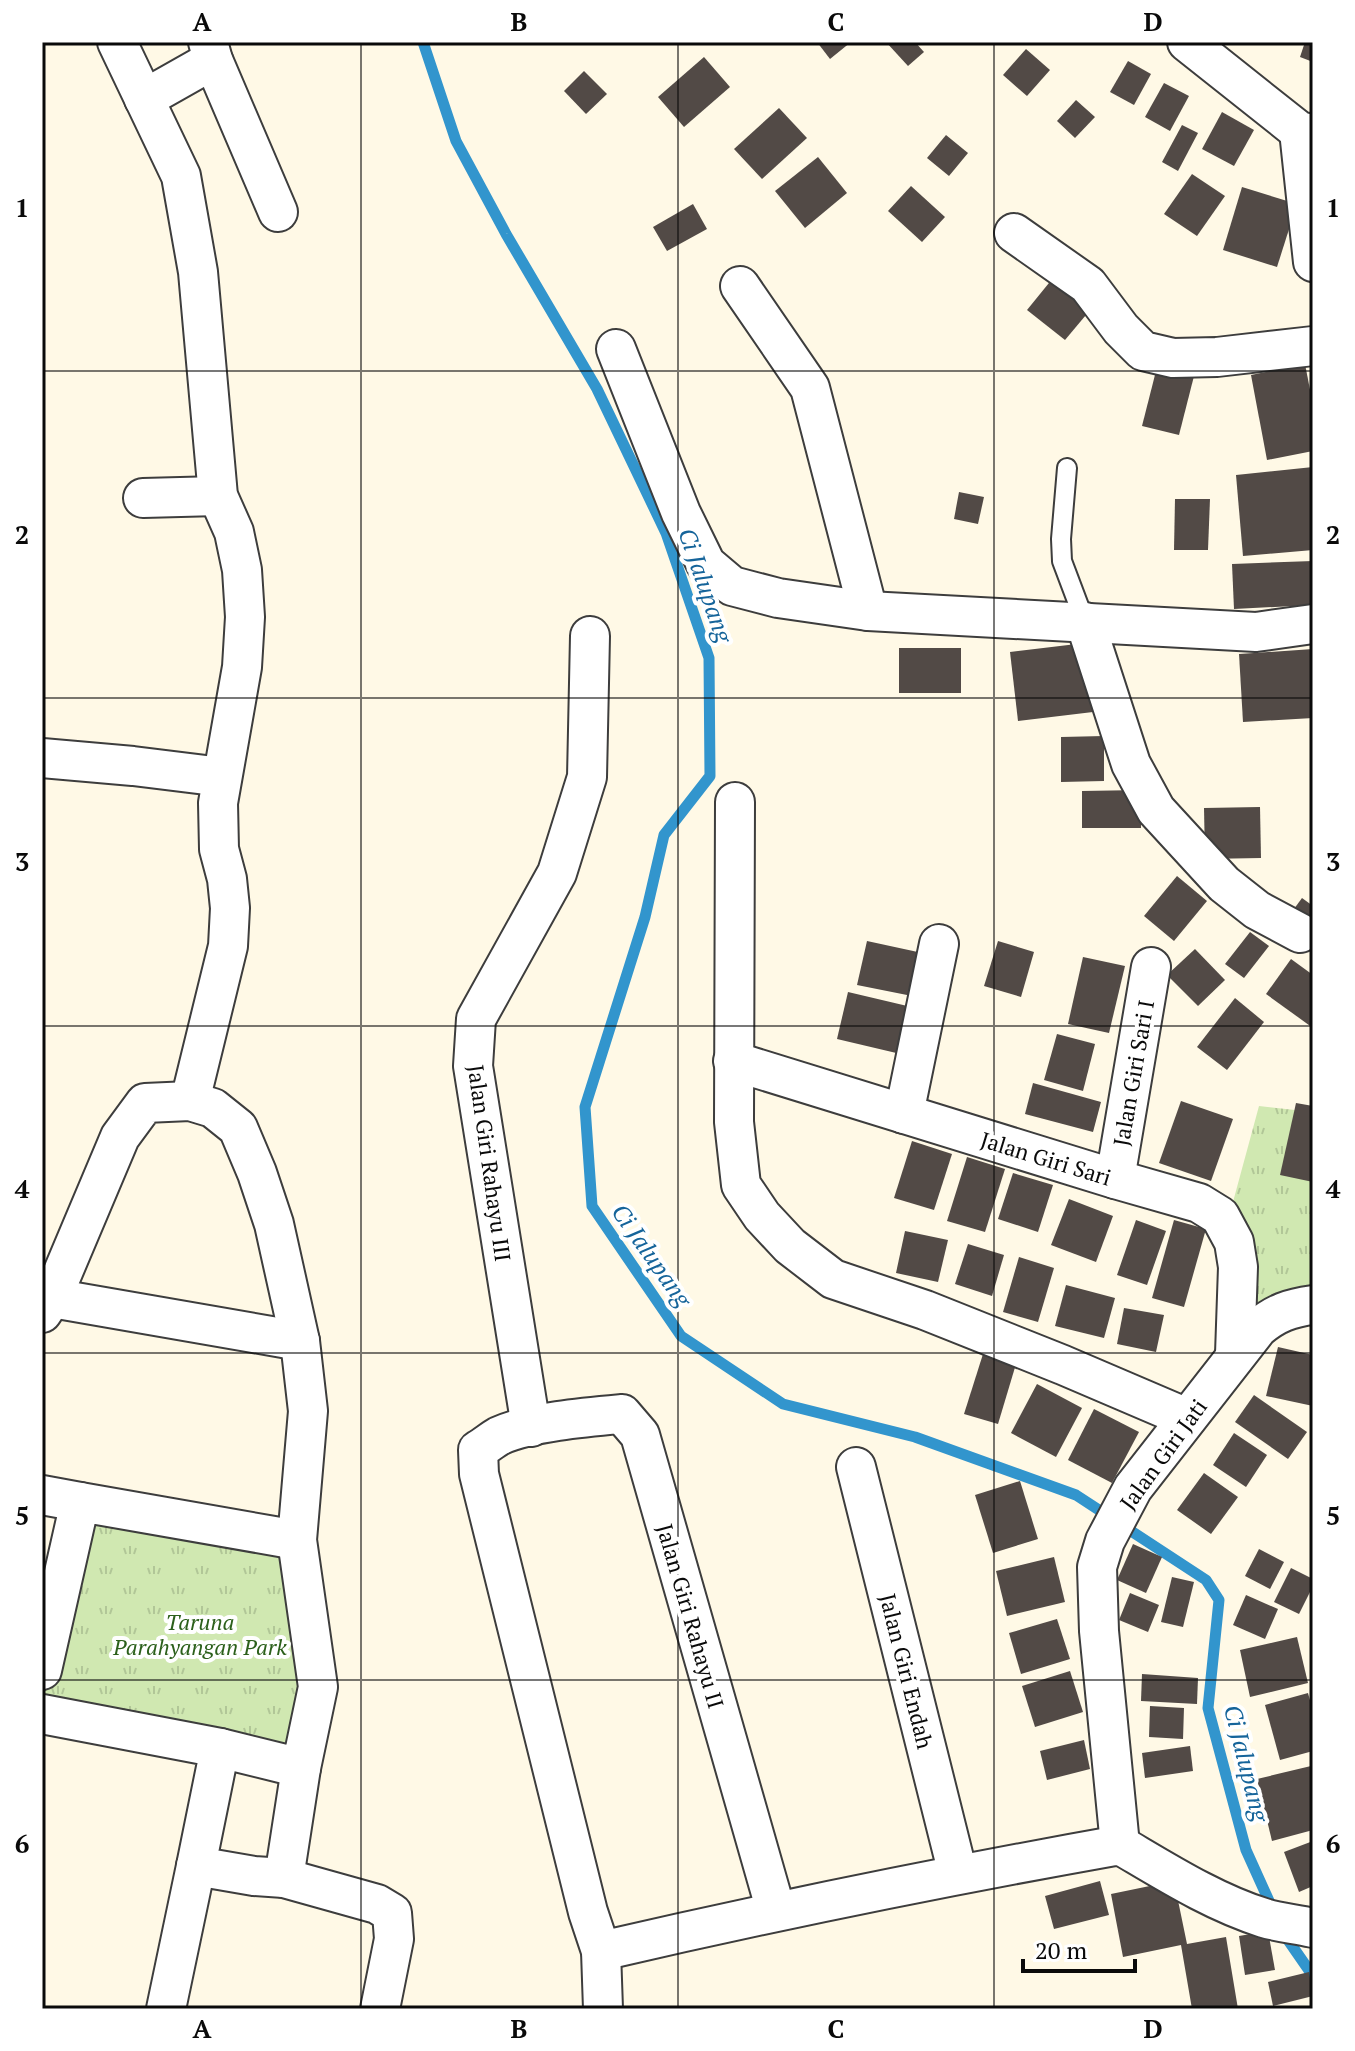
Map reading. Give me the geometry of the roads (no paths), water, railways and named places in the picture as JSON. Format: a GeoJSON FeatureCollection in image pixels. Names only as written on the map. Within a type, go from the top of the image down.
{"type":"FeatureCollection","features":[{"type":"Feature","properties":{"kind":"street"},"geometry":{"type":"LineString","coordinates":[[117,42],[181,176],[198,272],[218,496],[234,532],[242,570],[245,617],[242,667],[218,803],[219,849],[230,908],[228,946],[190,1101]]}},
{"type":"Feature","properties":{"kind":"street"},"geometry":{"type":"LineString","coordinates":[[1187,42],[1306,133],[1313,262]]}},
{"type":"Feature","properties":{"kind":"street"},"geometry":{"type":"LineString","coordinates":[[144,99],[211,51],[278,212]]}},
{"type":"Feature","properties":{"kind":"street"},"geometry":{"type":"LineString","coordinates":[[1014,233],[1088,285],[1121,329],[1143,351],[1173,358],[1217,357],[1313,346]]}},
{"type":"Feature","properties":{"kind":"street"},"geometry":{"type":"LineString","coordinates":[[740,286],[810,388],[868,611]]}},
{"type":"Feature","properties":{"kind":"street"},"geometry":{"type":"LineString","coordinates":[[616,349],[681,513],[706,564],[732,586],[778,598],[868,611],[1256,632],[1313,624]]}},
{"type":"Feature","properties":{"kind":"street"},"geometry":{"type":"LineString","coordinates":[[143,498],[218,496]]}},
{"type":"Feature","properties":{"kind":"street"},"geometry":{"type":"LineString","coordinates":[[1085,622],[1131,764],[1156,810],[1224,884],[1257,910],[1300,933]]}},
{"type":"Feature","properties":{"kind":"street","name":"Jalan Giri Rahayu III"},"geometry":{"type":"LineString","coordinates":[[531,1427],[473,1066],[476,1019],[557,873],[587,777],[590,636]]}},
{"type":"Feature","properties":{"kind":"street"},"geometry":{"type":"LineString","coordinates":[[42,758],[222,777]]}},
{"type":"Feature","properties":{"kind":"street"},"geometry":{"type":"LineString","coordinates":[[735,802],[734,1122],[741,1185],[762,1216],[790,1246],[833,1279],[925,1310],[1187,1418]]}},
{"type":"Feature","properties":{"kind":"street"},"geometry":{"type":"LineString","coordinates":[[904,1114],[939,944]]}},
{"type":"Feature","properties":{"kind":"street","name":"Jalan Giri Sari I"},"geometry":{"type":"LineString","coordinates":[[1115,1179],[1151,967]]}},
{"type":"Feature","properties":{"kind":"street","name":"Jalan Giri Sari"},"geometry":{"type":"LineString","coordinates":[[733,1061],[1199,1203],[1220,1216],[1234,1242],[1238,1267],[1235,1354]]}},
{"type":"Feature","properties":{"kind":"street"},"geometry":{"type":"LineString","coordinates":[[284,1878],[301,1768],[318,1687],[297,1540],[308,1411],[300,1341],[274,1224],[238,1128],[213,1108],[190,1101],[145,1103],[120,1137],[47,1306],[300,1341]]}},
{"type":"Feature","properties":{"kind":"street","name":"Jalan Giri Jati"},"geometry":{"type":"LineString","coordinates":[[1120,1845],[1099,1631],[1097,1567],[1105,1541],[1133,1488],[1235,1354],[1271,1317],[1289,1308],[1313,1305]]}},
{"type":"Feature","properties":{"kind":"street","name":"Jalan Giri Rahayu II"},"geometry":{"type":"LineString","coordinates":[[531,1427],[622,1414],[640,1435],[776,1911]]}},
{"type":"Feature","properties":{"kind":"street"},"geometry":{"type":"LineString","coordinates":[[531,1427],[499,1436],[478,1450],[479,1474],[588,1912],[601,1951],[603,2009]]}},
{"type":"Feature","properties":{"kind":"street","name":"Jalan Giri Endah"},"geometry":{"type":"LineString","coordinates":[[856,1467],[958,1874]]}},
{"type":"Feature","properties":{"kind":"street"},"geometry":{"type":"LineString","coordinates":[[42,1495],[297,1540]]}},
{"type":"Feature","properties":{"kind":"street"},"geometry":{"type":"LineString","coordinates":[[42,1670],[80,1502]]}},
{"type":"Feature","properties":{"kind":"street"},"geometry":{"type":"LineString","coordinates":[[42,1714],[220,1748],[301,1768]]}},
{"type":"Feature","properties":{"kind":"street"},"geometry":{"type":"LineString","coordinates":[[166,2009],[220,1748]]}},
{"type":"Feature","properties":{"kind":"street"},"geometry":{"type":"LineString","coordinates":[[601,1951],[776,1911],[1120,1845],[1206,1893],[1292,1924]]}},
{"type":"Feature","properties":{"kind":"street"},"geometry":{"type":"LineString","coordinates":[[196,1866],[284,1878],[377,1904],[392,1913],[394,1939],[380,2009]]}},
{"type":"Feature","properties":{"kind":"lane"},"geometry":{"type":"LineString","coordinates":[[1067,468],[1062,561],[1085,622]]}},
{"type":"Feature","properties":{"kind":"waterway","name":"Ci Jalupang"},"geometry":{"type":"LineString","coordinates":[[423,42],[456,141],[506,234],[597,389],[666,533],[709,658],[710,776],[664,835],[645,917],[585,1107],[592,1206],[681,1336],[783,1404],[915,1437],[1076,1495],[1206,1580],[1219,1600],[1208,1708],[1246,1850],[1274,1912]]}},
{"type":"Feature","properties":{"kind":"waterway","name":"Ci Jalupang"},"geometry":{"type":"LineString","coordinates":[[1283,1931],[1313,1976]]}},
{"type":"Feature","properties":{"kind":"park label","name":"Taruna Parahyangan Park"},"geometry":{"type":"Point","coordinates":[200,1634]}}]}
